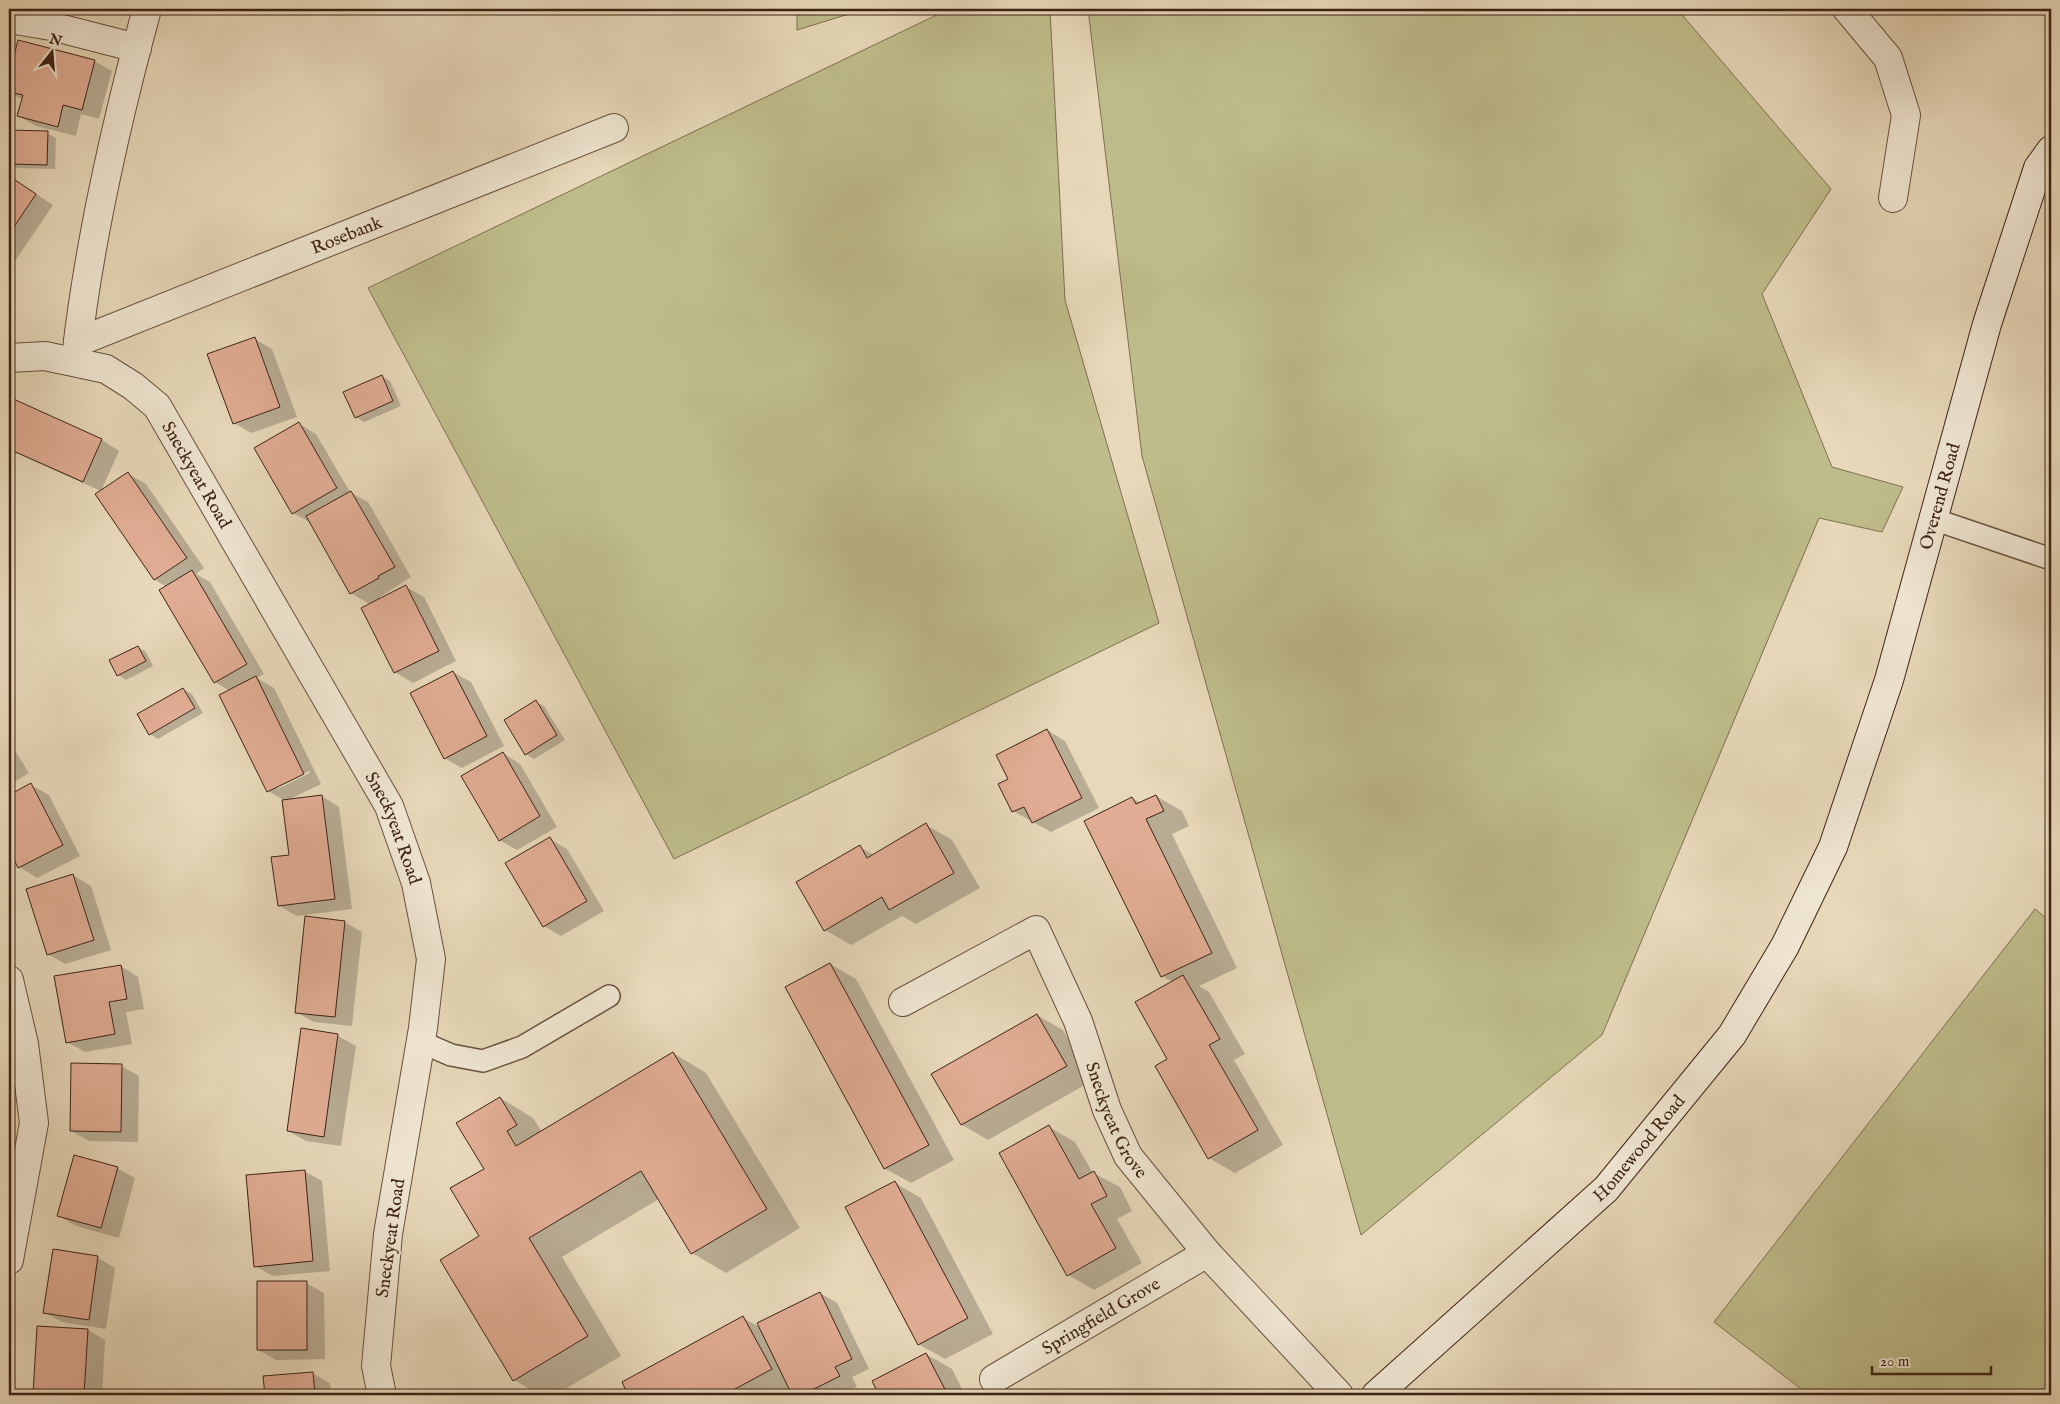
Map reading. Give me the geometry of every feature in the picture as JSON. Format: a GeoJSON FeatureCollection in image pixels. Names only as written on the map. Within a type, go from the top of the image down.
{"type":"FeatureCollection","features":[{"type":"Feature","properties":{"kind":"street"},"geometry":{"type":"LineString","coordinates":[[77,352],[92,252],[105,184],[147,9]]}},
{"type":"Feature","properties":{"kind":"street"},"geometry":{"type":"LineString","coordinates":[[1847,9],[1888,58],[1906,115],[1893,198]]}},
{"type":"Feature","properties":{"kind":"street"},"geometry":{"type":"LineString","coordinates":[[9,19],[51,26],[137,48]]}},
{"type":"Feature","properties":{"kind":"street","name":"Rosebank"},"geometry":{"type":"LineString","coordinates":[[77,352],[614,128]]}},
{"type":"Feature","properties":{"kind":"street","name":"Overend Road"},"geometry":{"type":"LineString","coordinates":[[1833,847],[1889,680],[1993,306],[2038,168],[2051,150]]}},
{"type":"Feature","properties":{"kind":"street","name":"Sneckyeat Road"},"geometry":{"type":"LineString","coordinates":[[9,358],[77,352],[134,386],[157,406],[389,806],[416,882],[431,959],[421,1042],[388,1234],[376,1366],[382,1395]]}},
{"type":"Feature","properties":{"kind":"street","name":"Homewood Road"},"geometry":{"type":"LineString","coordinates":[[1376,1395],[1606,1189],[1732,1035],[1785,946],[1833,847]]}},
{"type":"Feature","properties":{"kind":"street","name":"Sneckyeat Grove"},"geometry":{"type":"LineString","coordinates":[[903,1002],[1036,930],[1078,1021],[1107,1110],[1128,1156],[1207,1253],[1339,1395]]}},
{"type":"Feature","properties":{"kind":"street"},"geometry":{"type":"LineString","coordinates":[[9,980],[24,1044],[34,1123],[9,1260]]}},
{"type":"Feature","properties":{"kind":"street","name":"Springfield Grove"},"geometry":{"type":"LineString","coordinates":[[994,1379],[1207,1253]]}},
{"type":"Feature","properties":{"kind":"lane"},"geometry":{"type":"LineString","coordinates":[[1933,519],[2051,560]]}},
{"type":"Feature","properties":{"kind":"lane"},"geometry":{"type":"LineString","coordinates":[[421,1042],[451,1055],[483,1061],[522,1047],[609,996]]}},
{"type":"Feature","properties":{"kind":"shaded area"},"geometry":{"type":"Polygon","coordinates":[[[797,9],[865,9],[797,30],[797,9]]]}},
{"type":"Feature","properties":{"kind":"shaded area"},"geometry":{"type":"Polygon","coordinates":[[[949,9],[1050,9],[1065,300],[1159,623],[674,859],[368,288],[949,9]]]}},
{"type":"Feature","properties":{"kind":"shaded area"},"geometry":{"type":"Polygon","coordinates":[[[1088,9],[1677,9],[1831,189],[1762,294],[1832,467],[1903,487],[1882,532],[1819,518],[1602,1035],[1361,1235],[1142,456],[1088,9]]]}},
{"type":"Feature","properties":{"kind":"shaded area"},"geometry":{"type":"Polygon","coordinates":[[[2035,909],[2051,922],[2051,1383],[2041,1395],[1809,1395],[1714,1322],[2035,909]]]}},
{"type":"Feature","properties":{"kind":"building"},"geometry":{"type":"Polygon","coordinates":[[[18,40],[95,60],[82,110],[63,105],[58,127],[17,116],[23,95],[9,92],[9,75],[18,40]]]}},
{"type":"Feature","properties":{"kind":"building"},"geometry":{"type":"Polygon","coordinates":[[[9,130],[48,131],[47,165],[9,164],[9,130]]]}},
{"type":"Feature","properties":{"kind":"building"},"geometry":{"type":"Polygon","coordinates":[[[9,176],[36,194],[9,234],[9,176]]]}},
{"type":"Feature","properties":{"kind":"building"},"geometry":{"type":"Polygon","coordinates":[[[255,337],[280,407],[233,424],[207,354],[255,337]]]}},
{"type":"Feature","properties":{"kind":"building"},"geometry":{"type":"Polygon","coordinates":[[[382,375],[393,401],[355,418],[343,392],[382,375]]]}},
{"type":"Feature","properties":{"kind":"building"},"geometry":{"type":"Polygon","coordinates":[[[9,397],[102,439],[83,482],[9,449],[9,397]]]}},
{"type":"Feature","properties":{"kind":"building"},"geometry":{"type":"Polygon","coordinates":[[[299,422],[337,488],[292,514],[254,448],[299,422]]]}},
{"type":"Feature","properties":{"kind":"building"},"geometry":{"type":"Polygon","coordinates":[[[128,472],[187,558],[154,580],[95,494],[128,472]]]}},
{"type":"Feature","properties":{"kind":"building"},"geometry":{"type":"Polygon","coordinates":[[[351,491],[395,567],[350,594],[306,516],[351,491]]]}},
{"type":"Feature","properties":{"kind":"building"},"geometry":{"type":"Polygon","coordinates":[[[192,570],[247,664],[214,683],[159,590],[192,570]]]}},
{"type":"Feature","properties":{"kind":"building"},"geometry":{"type":"Polygon","coordinates":[[[406,585],[439,651],[394,673],[361,608],[406,585]]]}},
{"type":"Feature","properties":{"kind":"building"},"geometry":{"type":"Polygon","coordinates":[[[138,646],[146,661],[117,676],[109,660],[138,646]]]}},
{"type":"Feature","properties":{"kind":"building"},"geometry":{"type":"Polygon","coordinates":[[[453,671],[487,736],[444,759],[410,693],[453,671]]]}},
{"type":"Feature","properties":{"kind":"building"},"geometry":{"type":"Polygon","coordinates":[[[256,676],[304,774],[267,792],[219,695],[256,676]]]}},
{"type":"Feature","properties":{"kind":"building"},"geometry":{"type":"Polygon","coordinates":[[[183,688],[195,708],[149,735],[137,714],[183,688]]]}},
{"type":"Feature","properties":{"kind":"building"},"geometry":{"type":"Polygon","coordinates":[[[536,700],[557,735],[525,755],[504,720],[536,700]]]}},
{"type":"Feature","properties":{"kind":"building"},"geometry":{"type":"Polygon","coordinates":[[[1047,729],[1082,798],[1032,823],[1024,807],[1012,812],[998,784],[1008,779],[996,755],[1047,729]]]}},
{"type":"Feature","properties":{"kind":"building"},"geometry":{"type":"Polygon","coordinates":[[[503,752],[540,816],[499,841],[461,776],[503,752]]]}},
{"type":"Feature","properties":{"kind":"building"},"geometry":{"type":"Polygon","coordinates":[[[31,783],[63,845],[18,868],[9,849],[9,795],[31,783]]]}},
{"type":"Feature","properties":{"kind":"building"},"geometry":{"type":"Polygon","coordinates":[[[322,795],[335,899],[278,906],[271,857],[289,855],[282,800],[322,795]]]}},
{"type":"Feature","properties":{"kind":"building"},"geometry":{"type":"Polygon","coordinates":[[[1156,795],[1164,811],[1146,819],[1212,953],[1161,977],[1084,821],[1132,797],[1136,804],[1156,795]]]}},
{"type":"Feature","properties":{"kind":"building"},"geometry":{"type":"Polygon","coordinates":[[[926,823],[954,873],[889,910],[882,897],[824,931],[796,882],[860,845],[867,858],[926,823]]]}},
{"type":"Feature","properties":{"kind":"building"},"geometry":{"type":"Polygon","coordinates":[[[550,837],[587,901],[543,927],[505,863],[550,837]]]}},
{"type":"Feature","properties":{"kind":"building"},"geometry":{"type":"Polygon","coordinates":[[[73,874],[94,940],[47,955],[26,889],[73,874]]]}},
{"type":"Feature","properties":{"kind":"building"},"geometry":{"type":"Polygon","coordinates":[[[305,916],[345,921],[335,1017],[295,1013],[305,916]]]}},
{"type":"Feature","properties":{"kind":"building"},"geometry":{"type":"Polygon","coordinates":[[[830,963],[929,1145],[884,1169],[785,987],[830,963]]]}},
{"type":"Feature","properties":{"kind":"building"},"geometry":{"type":"Polygon","coordinates":[[[121,965],[127,999],[109,1002],[115,1034],[66,1043],[54,976],[121,965]]]}},
{"type":"Feature","properties":{"kind":"building"},"geometry":{"type":"Polygon","coordinates":[[[1183,975],[1220,1039],[1209,1045],[1258,1130],[1208,1159],[1155,1066],[1167,1059],[1135,1002],[1183,975]]]}},
{"type":"Feature","properties":{"kind":"building"},"geometry":{"type":"Polygon","coordinates":[[[1037,1014],[1067,1066],[961,1125],[931,1074],[1037,1014]]]}},
{"type":"Feature","properties":{"kind":"building"},"geometry":{"type":"Polygon","coordinates":[[[301,1028],[338,1034],[324,1137],[287,1131],[301,1028]]]}},
{"type":"Feature","properties":{"kind":"building"},"geometry":{"type":"Polygon","coordinates":[[[673,1052],[767,1209],[691,1254],[641,1171],[529,1238],[588,1336],[513,1381],[440,1260],[479,1236],[450,1188],[484,1169],[456,1123],[500,1097],[517,1125],[507,1131],[516,1146],[673,1052]]]}},
{"type":"Feature","properties":{"kind":"building"},"geometry":{"type":"Polygon","coordinates":[[[71,1063],[122,1064],[121,1132],[70,1131],[71,1063]]]}},
{"type":"Feature","properties":{"kind":"building"},"geometry":{"type":"Polygon","coordinates":[[[1049,1125],[1079,1179],[1094,1171],[1107,1196],[1091,1204],[1116,1248],[1067,1276],[999,1153],[1049,1125]]]}},
{"type":"Feature","properties":{"kind":"building"},"geometry":{"type":"Polygon","coordinates":[[[74,1155],[118,1167],[101,1228],[57,1216],[74,1155]]]}},
{"type":"Feature","properties":{"kind":"building"},"geometry":{"type":"Polygon","coordinates":[[[305,1170],[313,1261],[254,1267],[246,1175],[305,1170]]]}},
{"type":"Feature","properties":{"kind":"building"},"geometry":{"type":"Polygon","coordinates":[[[895,1181],[968,1318],[918,1345],[845,1207],[895,1181]]]}},
{"type":"Feature","properties":{"kind":"building"},"geometry":{"type":"Polygon","coordinates":[[[53,1249],[98,1256],[89,1320],[43,1313],[53,1249]]]}},
{"type":"Feature","properties":{"kind":"building"},"geometry":{"type":"Polygon","coordinates":[[[257,1281],[307,1281],[307,1350],[257,1350],[257,1281]]]}},
{"type":"Feature","properties":{"kind":"building"},"geometry":{"type":"Polygon","coordinates":[[[820,1292],[852,1359],[835,1367],[840,1376],[802,1395],[792,1395],[757,1323],[820,1292]]]}},
{"type":"Feature","properties":{"kind":"building"},"geometry":{"type":"Polygon","coordinates":[[[743,1316],[772,1369],[724,1395],[623,1395],[627,1393],[622,1382],[743,1316]]]}},
{"type":"Feature","properties":{"kind":"building"},"geometry":{"type":"Polygon","coordinates":[[[37,1326],[88,1329],[84,1395],[33,1395],[37,1326]]]}},
{"type":"Feature","properties":{"kind":"building"},"geometry":{"type":"Polygon","coordinates":[[[926,1353],[948,1395],[879,1395],[872,1381],[926,1353]]]}},
{"type":"Feature","properties":{"kind":"building"},"geometry":{"type":"Polygon","coordinates":[[[313,1372],[315,1395],[265,1395],[263,1376],[313,1372]]]}}]}
